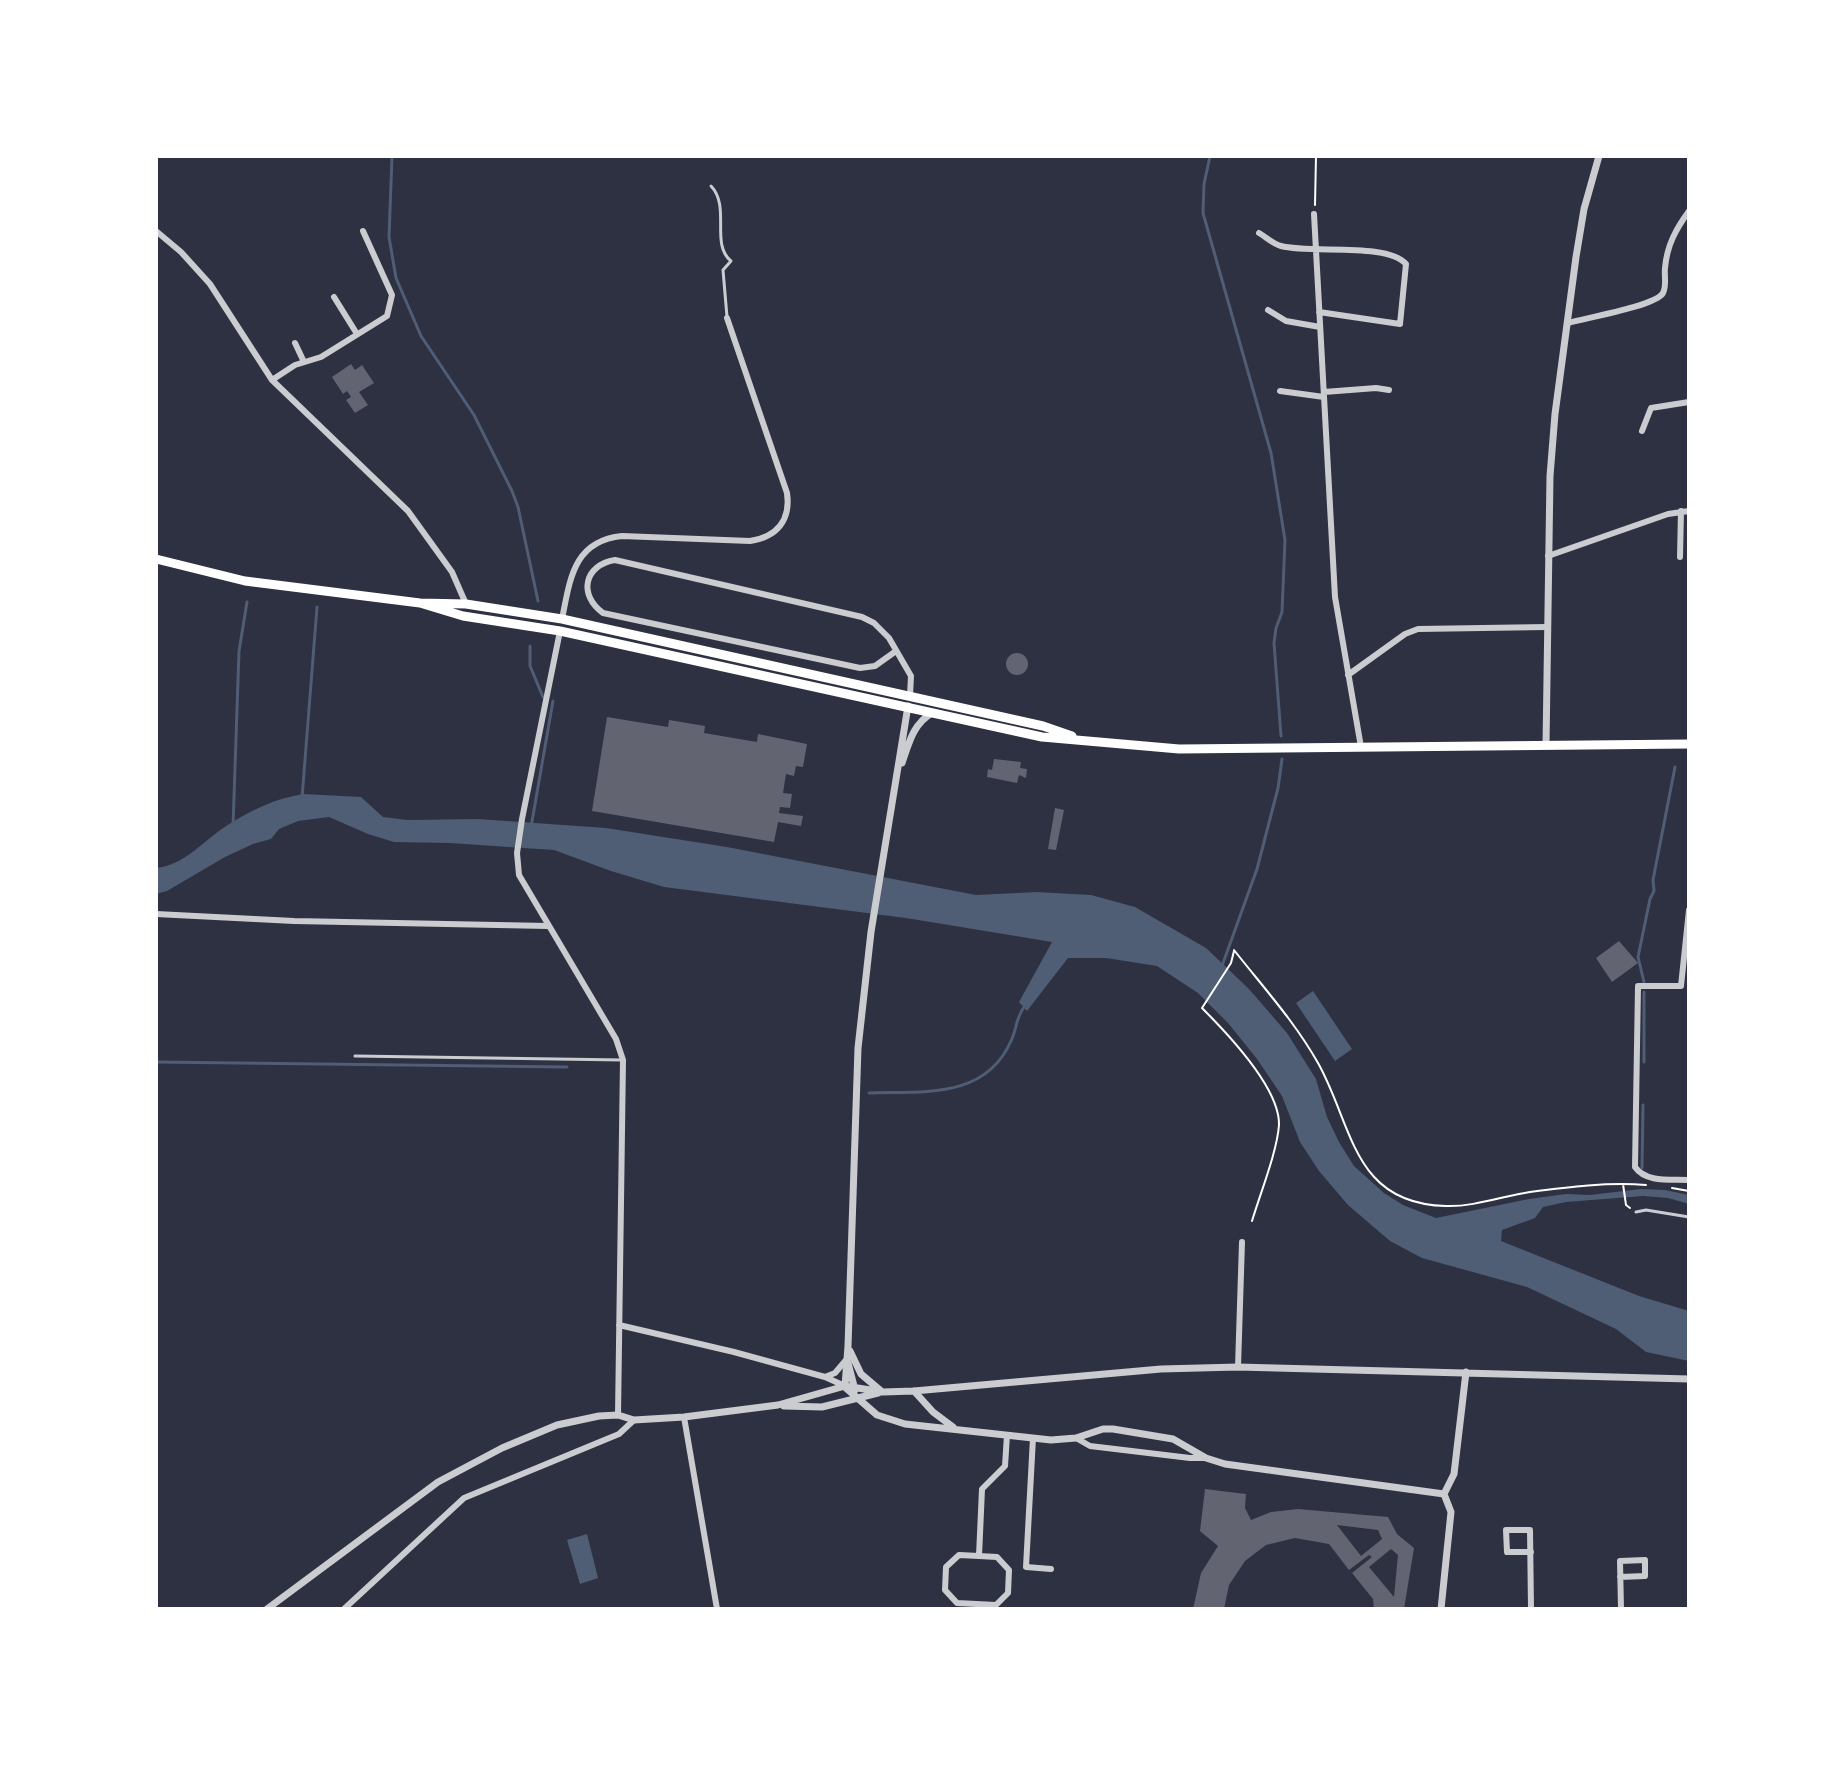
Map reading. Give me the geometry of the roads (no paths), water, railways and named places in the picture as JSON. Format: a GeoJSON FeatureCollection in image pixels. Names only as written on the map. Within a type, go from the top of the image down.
{"type":"FeatureCollection","features":[{"type":"Feature","properties":{"kind":"main road"},"geometry":{"type":"LineString","coordinates":[[156,559],[245,581],[420,603],[466,604],[562,619],[1043,726],[1082,740]]}},
{"type":"Feature","properties":{"kind":"main road"},"geometry":{"type":"LineString","coordinates":[[420,603],[463,616],[560,631],[1042,737],[1179,749],[1689,744]]}},
{"type":"Feature","properties":{"kind":"street"},"geometry":{"type":"LineString","coordinates":[[1546,745],[1550,476],[1555,414],[1581,225],[1599,156]]}},
{"type":"Feature","properties":{"kind":"street"},"geometry":{"type":"LineString","coordinates":[[1568,323],[1648,302],[1662,295],[1673,233],[1689,211]]}},
{"type":"Feature","properties":{"kind":"street"},"geometry":{"type":"LineString","coordinates":[[1314,214],[1335,597],[1361,747]]}},
{"type":"Feature","properties":{"kind":"street"},"geometry":{"type":"LineString","coordinates":[[156,231],[189,259],[210,284],[272,380],[408,511],[452,572],[466,604],[463,616]]}},
{"type":"Feature","properties":{"kind":"street"},"geometry":{"type":"LineString","coordinates":[[272,380],[304,362],[321,357],[387,316],[392,302],[390,287],[363,231]]}},
{"type":"Feature","properties":{"kind":"street"},"geometry":{"type":"LineString","coordinates":[[1259,233],[1280,246],[1316,251],[1364,250],[1401,258],[1406,264],[1400,324],[1319,312]]}},
{"type":"Feature","properties":{"kind":"street"},"geometry":{"type":"LineString","coordinates":[[334,297],[357,334]]}},
{"type":"Feature","properties":{"kind":"street"},"geometry":{"type":"LineString","coordinates":[[1268,310],[1286,321],[1320,327]]}},
{"type":"Feature","properties":{"kind":"street"},"geometry":{"type":"LineString","coordinates":[[618,1415],[623,1060],[616,1039],[519,875],[517,853],[572,573],[584,554],[592,546],[612,537],[761,539],[778,530],[784,522],[789,505],[787,493],[727,318]]}},
{"type":"Feature","properties":{"kind":"street"},"geometry":{"type":"LineString","coordinates":[[295,343],[304,362]]}},
{"type":"Feature","properties":{"kind":"street"},"geometry":{"type":"LineString","coordinates":[[1280,391],[1324,394],[1376,388],[1389,390]]}},
{"type":"Feature","properties":{"kind":"street"},"geometry":{"type":"LineString","coordinates":[[1642,431],[1651,408],[1689,402]]}},
{"type":"Feature","properties":{"kind":"street"},"geometry":{"type":"LineString","coordinates":[[1548,556],[1685,511],[1680,557]]}},
{"type":"Feature","properties":{"kind":"street"},"geometry":{"type":"LineString","coordinates":[[584,554],[596,566]]}},
{"type":"Feature","properties":{"kind":"street"},"geometry":{"type":"LineString","coordinates":[[896,651],[875,666],[860,668],[603,613],[596,608],[588,592],[589,578],[596,566],[615,560],[862,617],[882,629],[896,651],[911,676],[871,932],[855,1101],[845,1386],[877,1415],[891,1421],[1051,1440],[1113,1429],[1173,1439],[1206,1458],[1225,1464],[1444,1494]]}},
{"type":"Feature","properties":{"kind":"street"},"geometry":{"type":"LineString","coordinates":[[1348,675],[1405,634],[1418,629],[1547,627]]}},
{"type":"Feature","properties":{"kind":"street"},"geometry":{"type":"LineString","coordinates":[[895,784],[912,733],[919,722],[932,713]]}},
{"type":"Feature","properties":{"kind":"street"},"geometry":{"type":"LineString","coordinates":[[1689,910],[1681,986],[1638,986],[1635,1167],[1642,1175],[1651,1178],[1689,1180]]}},
{"type":"Feature","properties":{"kind":"street"},"geometry":{"type":"LineString","coordinates":[[156,914],[294,921],[548,926]]}},
{"type":"Feature","properties":{"kind":"street"},"geometry":{"type":"LineString","coordinates":[[1238,1367],[1242,1242]]}},
{"type":"Feature","properties":{"kind":"street"},"geometry":{"type":"LineString","coordinates":[[619,1325],[825,1377],[845,1386],[883,1392],[1161,1369],[1238,1367],[1689,1379]]}},
{"type":"Feature","properties":{"kind":"street"},"geometry":{"type":"LineString","coordinates":[[848,1346],[861,1374],[883,1392]]}},
{"type":"Feature","properties":{"kind":"street"},"geometry":{"type":"LineString","coordinates":[[825,1377],[840,1368],[847,1357]]}},
{"type":"Feature","properties":{"kind":"street"},"geometry":{"type":"LineString","coordinates":[[847,1357],[858,1400]]}},
{"type":"Feature","properties":{"kind":"street"},"geometry":{"type":"LineString","coordinates":[[1441,1609],[1451,1512],[1444,1494],[1454,1474],[1466,1372]]}},
{"type":"Feature","properties":{"kind":"street"},"geometry":{"type":"LineString","coordinates":[[267,1609],[438,1482],[502,1448],[557,1425],[590,1417],[618,1415],[634,1420],[684,1417],[778,1405],[845,1386]]}},
{"type":"Feature","properties":{"kind":"street"},"geometry":{"type":"LineString","coordinates":[[914,1391],[933,1412],[956,1429]]}},
{"type":"Feature","properties":{"kind":"street"},"geometry":{"type":"LineString","coordinates":[[778,1405],[820,1408],[883,1392]]}},
{"type":"Feature","properties":{"kind":"street"},"geometry":{"type":"LineString","coordinates":[[684,1417],[717,1609]]}},
{"type":"Feature","properties":{"kind":"street"},"geometry":{"type":"LineString","coordinates":[[346,1608],[464,1498],[619,1434],[634,1420]]}},
{"type":"Feature","properties":{"kind":"street"},"geometry":{"type":"LineString","coordinates":[[979,1556],[982,1489],[1005,1466],[1007,1435]]}},
{"type":"Feature","properties":{"kind":"street"},"geometry":{"type":"LineString","coordinates":[[1033,1438],[1026,1567],[1051,1569]]}},
{"type":"Feature","properties":{"kind":"street"},"geometry":{"type":"LineString","coordinates":[[1076,1438],[1090,1446],[1206,1458]]}},
{"type":"Feature","properties":{"kind":"street"},"geometry":{"type":"LineString","coordinates":[[1531,1552],[1507,1552],[1506,1530],[1530,1530],[1531,1552],[1531,1609]]}},
{"type":"Feature","properties":{"kind":"street"},"geometry":{"type":"LineString","coordinates":[[959,1555],[979,1556],[997,1557],[1009,1570],[1008,1593],[996,1605],[957,1603],[945,1590],[946,1567],[959,1555]]}},
{"type":"Feature","properties":{"kind":"street"},"geometry":{"type":"LineString","coordinates":[[1620,1577],[1645,1576],[1645,1560],[1620,1561],[1620,1577],[1621,1609]]}},
{"type":"Feature","properties":{"kind":"lane"},"geometry":{"type":"LineString","coordinates":[[711,186],[719,197],[723,250],[731,261],[723,270],[727,318]]}},
{"type":"Feature","properties":{"kind":"lane"},"geometry":{"type":"LineString","coordinates":[[355,1056],[623,1060]]}},
{"type":"Feature","properties":{"kind":"lane"},"geometry":{"type":"LineString","coordinates":[[1636,1212],[1646,1210],[1689,1217]]}},
{"type":"Feature","properties":{"kind":"water"},"geometry":{"type":"Polygon","coordinates":[[[303,794],[361,797],[383,817],[407,820],[478,819],[606,828],[727,847],[976,895],[1037,892],[1091,895],[1135,907],[1206,948],[1249,989],[1287,1033],[1316,1079],[1327,1117],[1354,1166],[1384,1193],[1403,1205],[1436,1218],[1566,1194],[1590,1195],[1641,1189],[1689,1195],[1689,1204],[1643,1196],[1566,1202],[1543,1207],[1535,1218],[1502,1230],[1501,1241],[1639,1296],[1689,1311],[1689,1361],[1646,1352],[1616,1329],[1527,1287],[1422,1258],[1390,1241],[1348,1205],[1319,1171],[1300,1142],[1282,1096],[1228,1023],[1198,993],[1157,966],[1106,958],[1068,958],[1027,1011],[1019,1002],[1052,942],[906,918],[664,887],[554,850],[394,842],[329,817],[298,821],[279,829],[271,839],[225,857],[167,891],[156,894],[156,868],[185,857],[226,826],[254,810],[303,794]]]}},
{"type":"Feature","properties":{"kind":"water"},"geometry":{"type":"Polygon","coordinates":[[[1313,991],[1352,1049],[1335,1061],[1296,1003],[1313,991]]]}},
{"type":"Feature","properties":{"kind":"water"},"geometry":{"type":"Polygon","coordinates":[[[587,1534],[598,1578],[580,1584],[567,1540],[587,1534]]]}},
{"type":"Feature","properties":{"kind":"waterway"},"geometry":{"type":"LineString","coordinates":[[392,156],[389,237],[396,278],[421,336],[474,415],[512,491],[538,601]]}},
{"type":"Feature","properties":{"kind":"waterway"},"geometry":{"type":"LineString","coordinates":[[1210,156],[1204,184],[1203,213],[1271,453],[1285,540],[1282,612],[1274,643],[1281,736]]}},
{"type":"Feature","properties":{"kind":"waterway"},"geometry":{"type":"LineString","coordinates":[[233,826],[239,651],[247,602]]}},
{"type":"Feature","properties":{"kind":"waterway"},"geometry":{"type":"LineString","coordinates":[[302,798],[317,607]]}},
{"type":"Feature","properties":{"kind":"waterway"},"geometry":{"type":"LineString","coordinates":[[530,646],[530,666],[543,697]]}},
{"type":"Feature","properties":{"kind":"waterway"},"geometry":{"type":"LineString","coordinates":[[531,827],[553,701]]}},
{"type":"Feature","properties":{"kind":"waterway"},"geometry":{"type":"LineString","coordinates":[[1222,966],[1257,869],[1278,788],[1282,759]]}},
{"type":"Feature","properties":{"kind":"waterway"},"geometry":{"type":"LineString","coordinates":[[1644,982],[1638,957],[1654,891],[1653,880],[1675,767]]}},
{"type":"Feature","properties":{"kind":"waterway"},"geometry":{"type":"LineString","coordinates":[[1644,992],[1644,1062]]}},
{"type":"Feature","properties":{"kind":"waterway"},"geometry":{"type":"LineString","coordinates":[[869,1093],[930,1091],[969,1083],[1000,1060],[1024,1007]]}},
{"type":"Feature","properties":{"kind":"waterway"},"geometry":{"type":"LineString","coordinates":[[156,1062],[567,1067]]}},
{"type":"Feature","properties":{"kind":"waterway"},"geometry":{"type":"LineString","coordinates":[[1642,1168],[1643,1105]]}}]}
